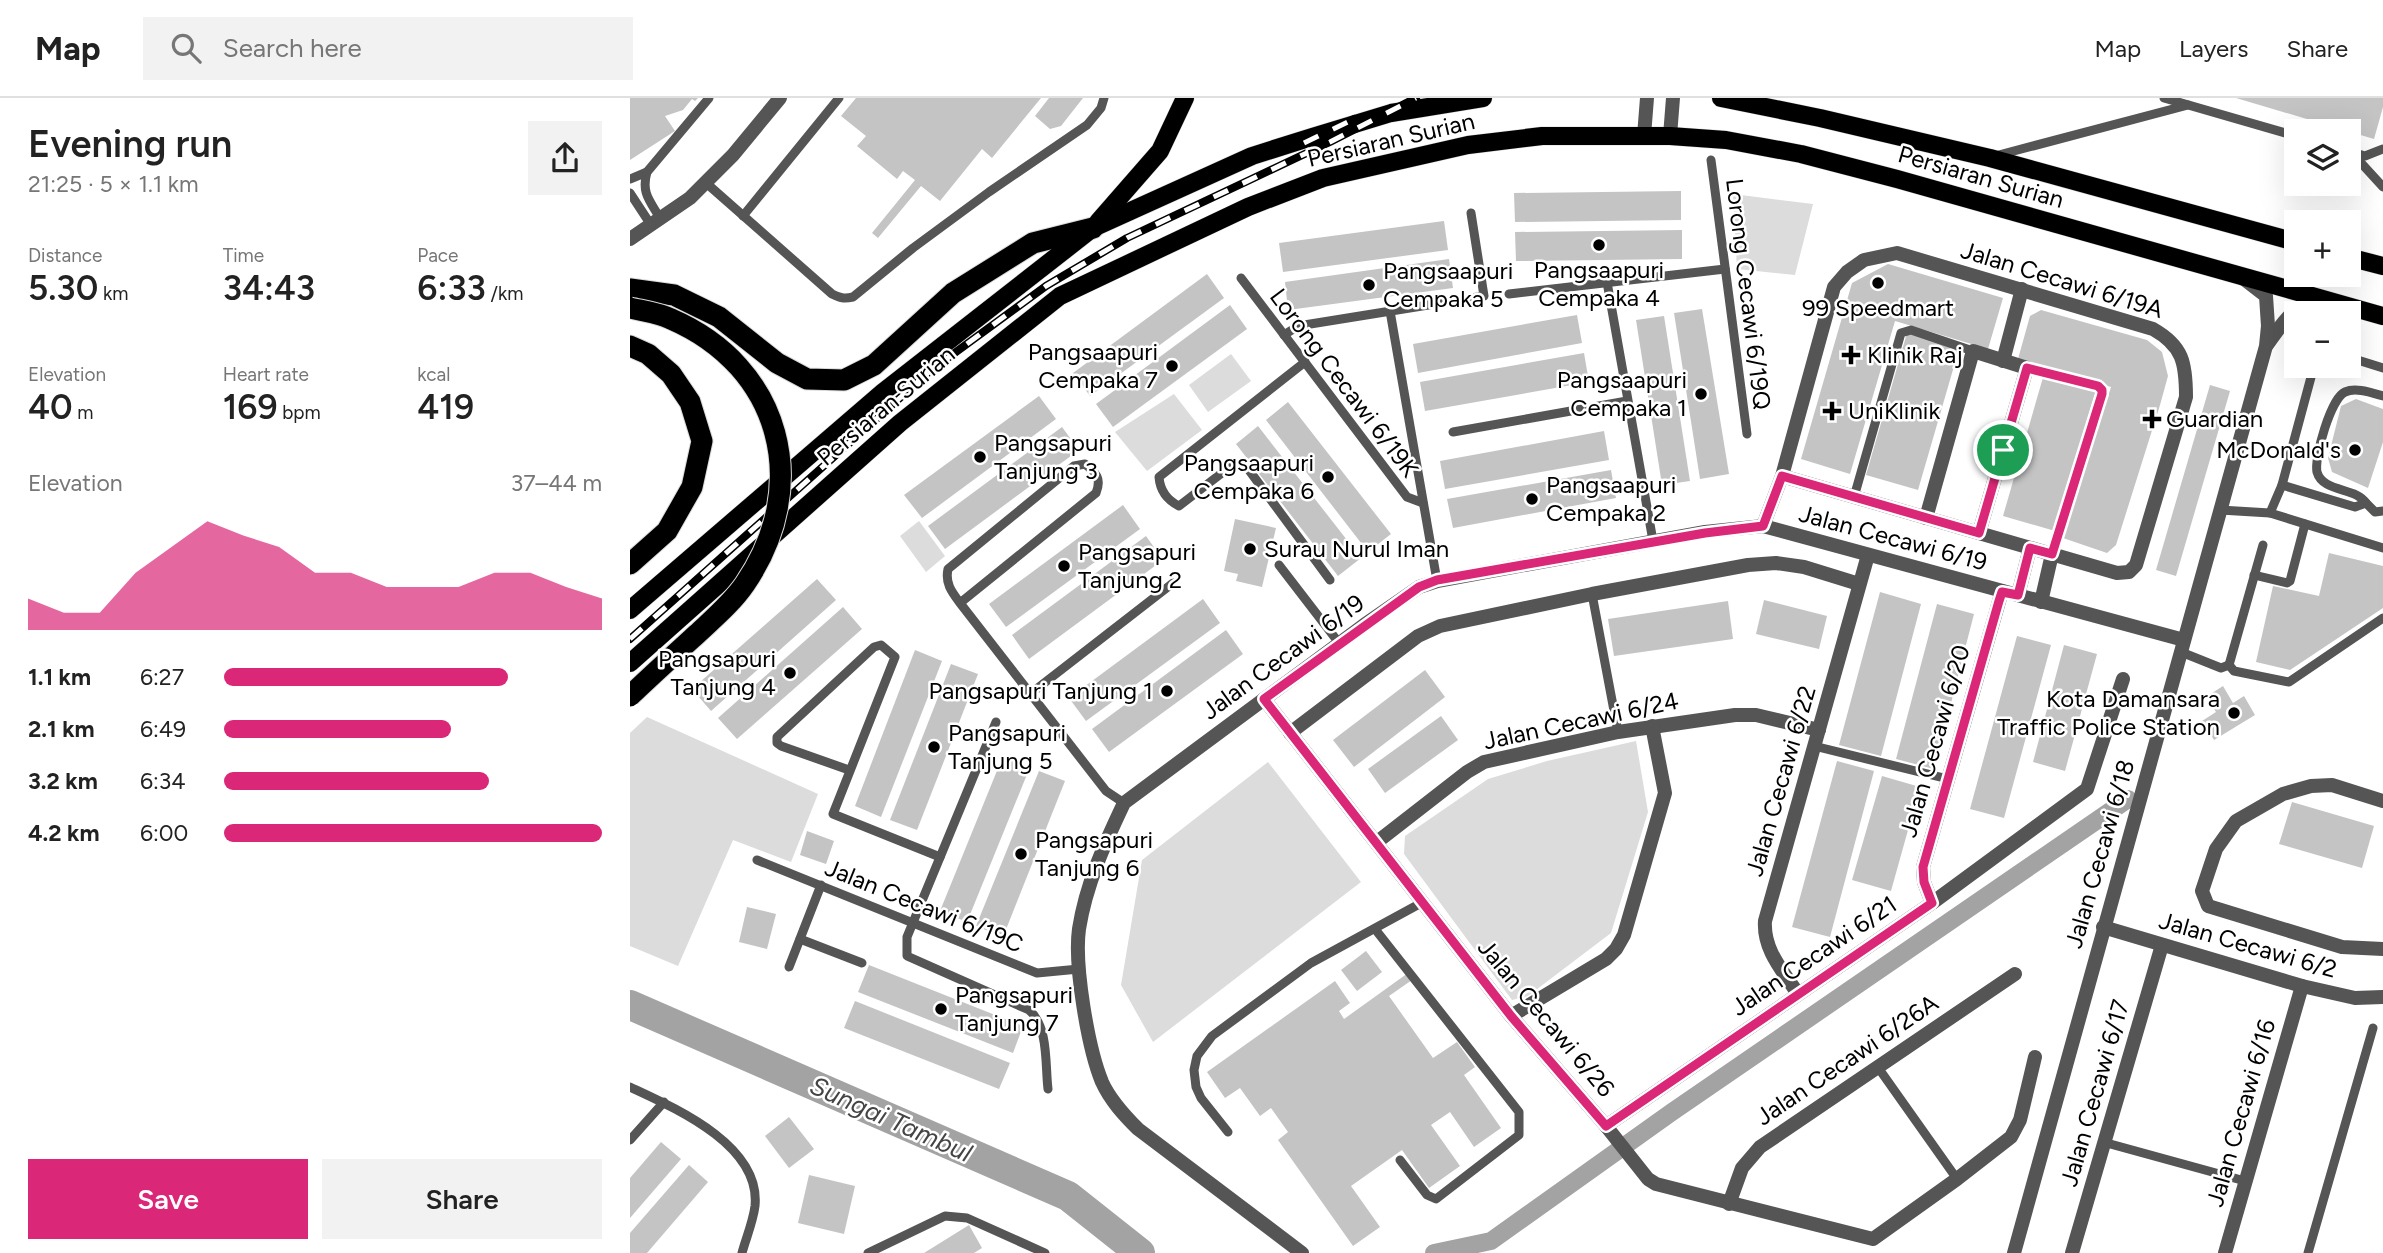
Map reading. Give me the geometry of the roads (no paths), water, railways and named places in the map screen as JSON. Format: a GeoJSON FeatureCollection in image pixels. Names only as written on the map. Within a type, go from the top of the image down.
{"type":"FeatureCollection","features":[{"type":"Feature","properties":{"kind":"highway"},"geometry":{"type":"LineString","coordinates":[[630,289],[674,295],[719,317],[777,363],[807,379],[844,380],[874,365],[953,293],[1033,243],[1093,228]]}},
{"type":"Feature","properties":{"kind":"highway"},"geometry":{"type":"LineString","coordinates":[[630,308],[670,318],[712,342],[745,373],[764,403],[774,430],[781,459],[782,487],[775,520],[761,556],[744,586],[716,616],[630,696]]}},
{"type":"Feature","properties":{"kind":"highway"},"geometry":{"type":"LineString","coordinates":[[630,346],[648,354],[671,374],[690,402],[702,441],[692,487],[667,531],[630,564]]}},
{"type":"Feature","properties":{"kind":"main road"},"geometry":{"type":"LineString","coordinates":[[1093,228],[1160,151],[1185,98]]}},
{"type":"Feature","properties":{"kind":"main road","name":"Persiaran Surian"},"geometry":{"type":"LineString","coordinates":[[630,610],[883,392],[1093,228],[1252,156],[1391,113],[1483,98]]}},
{"type":"Feature","properties":{"kind":"main road","name":"Persiaran Surian"},"geometry":{"type":"LineString","coordinates":[[1721,98],[1990,158],[2284,239]]}},
{"type":"Feature","properties":{"kind":"main road","name":"Persiaran Surian"},"geometry":{"type":"LineString","coordinates":[[630,663],[900,423],[1060,296],[1248,207],[1323,177],[1396,160],[1481,143],[1542,136],[1670,136],[1726,140],[1801,154],[1897,179],[2329,301]]}},
{"type":"Feature","properties":{"kind":"main road"},"geometry":{"type":"LineString","coordinates":[[2361,260],[2383,266]]}},
{"type":"Feature","properties":{"kind":"main road","name":"Persiaran Surian"},"geometry":{"type":"LineString","coordinates":[[2361,310],[2383,316]]}},
{"type":"Feature","properties":{"kind":"main road"},"geometry":{"type":"LineString","coordinates":[[630,598],[650,582],[673,572]]}},
{"type":"Feature","properties":{"kind":"street"},"geometry":{"type":"LineString","coordinates":[[630,239],[690,198],[733,155],[780,98]]}},
{"type":"Feature","properties":{"kind":"street"},"geometry":{"type":"LineString","coordinates":[[1644,136],[1647,98]]}},
{"type":"Feature","properties":{"kind":"street"},"geometry":{"type":"LineString","coordinates":[[1670,136],[1673,98]]}},
{"type":"Feature","properties":{"kind":"street","name":"Jalan Cecawi 6/19A"},"geometry":{"type":"LineString","coordinates":[[1897,253],[2022,289],[2153,329],[2170,339],[2181,355],[2186,376],[2186,397],[2136,565],[2129,572],[2117,573],[1782,476],[1834,286],[1864,260],[1897,253]]}},
{"type":"Feature","properties":{"kind":"street","name":"Jalan Cecawi 6/18"},"geometry":{"type":"LineString","coordinates":[[2014,1253],[2266,346],[2266,296],[2240,276]]}},
{"type":"Feature","properties":{"kind":"street"},"geometry":{"type":"LineString","coordinates":[[2003,361],[2022,289]]}},
{"type":"Feature","properties":{"kind":"street","name":"Jalan Cecawi 6/18"},"geometry":{"type":"LineString","coordinates":[[2266,346],[2284,321]]}},
{"type":"Feature","properties":{"kind":"street"},"geometry":{"type":"LineString","coordinates":[[1926,518],[1973,351],[2027,368],[1979,533]]}},
{"type":"Feature","properties":{"kind":"street"},"geometry":{"type":"LineString","coordinates":[[1763,526],[1782,476]]}},
{"type":"Feature","properties":{"kind":"street","name":"Jalan Cecawi 6/19"},"geometry":{"type":"LineString","coordinates":[[1302,1253],[1138,1129],[1119,1110],[1103,1084],[1090,1044],[1079,970],[1079,931],[1088,888],[1124,803],[1419,587],[1437,580],[1653,541],[1763,526],[2041,601],[2182,646]]}},
{"type":"Feature","properties":{"kind":"street"},"geometry":{"type":"LineString","coordinates":[[2018,595],[2030,548]]}},
{"type":"Feature","properties":{"kind":"street"},"geometry":{"type":"LineString","coordinates":[[2041,601],[2052,554]]}},
{"type":"Feature","properties":{"kind":"street"},"geometry":{"type":"LineString","coordinates":[[1290,733],[1418,636],[1440,626],[1748,565],[1776,563],[1861,579],[1868,555]]}},
{"type":"Feature","properties":{"kind":"street","name":"Jalan Cecawi 6/22"},"geometry":{"type":"LineString","coordinates":[[1798,994],[1769,948],[1764,937],[1765,922],[1861,579]]}},
{"type":"Feature","properties":{"kind":"street","name":"Jalan Cecawi 6/20"},"geometry":{"type":"LineString","coordinates":[[1932,903],[1924,882],[1923,867],[2002,592]]}},
{"type":"Feature","properties":{"kind":"street","name":"Jalan Cecawi 6/21"},"geometry":{"type":"LineString","coordinates":[[1606,1126],[1932,903],[2087,789],[2123,679]]}},
{"type":"Feature","properties":{"kind":"street","name":"Jalan Cecawi 6/26"},"geometry":{"type":"LineString","coordinates":[[1264,699],[1511,1016],[1648,1179],[1656,1184],[1870,1239],[1957,1180],[2014,1134],[2020,1120],[2035,1057]]}},
{"type":"Feature","properties":{"kind":"street","name":"Jalan Cecawi 6/24"},"geometry":{"type":"LineString","coordinates":[[1377,842],[1467,772],[1484,762],[1618,732],[1745,715],[1756,715],[1819,730]]}},
{"type":"Feature","properties":{"kind":"street"},"geometry":{"type":"LineString","coordinates":[[1511,1016],[1606,959],[1624,935],[1665,793],[1652,726]]}},
{"type":"Feature","properties":{"kind":"street"},"geometry":{"type":"LineString","coordinates":[[2383,801],[2332,785],[2311,786],[2283,794],[2236,821],[2216,849],[2202,891],[2208,906],[2342,947],[2383,949]]}},
{"type":"Feature","properties":{"kind":"street","name":"Jalan Cecawi 6/2"},"geometry":{"type":"LineString","coordinates":[[2103,927],[2302,986],[2355,998],[2383,997]]}},
{"type":"Feature","properties":{"kind":"street","name":"Jalan Cecawi 6/17"},"geometry":{"type":"LineString","coordinates":[[2072,1253],[2162,945]]}},
{"type":"Feature","properties":{"kind":"street","name":"Jalan Cecawi 6/26A"},"geometry":{"type":"LineString","coordinates":[[1729,1204],[1742,1168],[1760,1147],[2015,974]]}},
{"type":"Feature","properties":{"kind":"street","name":"Jalan Cecawi 6/16"},"geometry":{"type":"LineString","coordinates":[[2225,1253],[2302,986]]}},
{"type":"Feature","properties":{"kind":"lane"},"geometry":{"type":"LineString","coordinates":[[656,221],[643,183],[647,172],[709,98]]}},
{"type":"Feature","properties":{"kind":"lane"},"geometry":{"type":"LineString","coordinates":[[743,216],[839,98]]}},
{"type":"Feature","properties":{"kind":"lane"},"geometry":{"type":"LineString","coordinates":[[705,182],[832,294],[841,299],[853,297],[989,191],[1087,125],[1101,108],[1104,98]]}},
{"type":"Feature","properties":{"kind":"lane"},"geometry":{"type":"LineString","coordinates":[[2164,98],[2284,133]]}},
{"type":"Feature","properties":{"kind":"lane"},"geometry":{"type":"LineString","coordinates":[[1990,158],[2188,105]]}},
{"type":"Feature","properties":{"kind":"lane"},"geometry":{"type":"LineString","coordinates":[[2361,155],[2365,156],[2383,149]]}},
{"type":"Feature","properties":{"kind":"lane","name":"Lorong Cecawi 6/19Q"},"geometry":{"type":"LineString","coordinates":[[1712,160],[1747,434]]}},
{"type":"Feature","properties":{"kind":"lane"},"geometry":{"type":"LineString","coordinates":[[2361,163],[2383,187]]}},
{"type":"Feature","properties":{"kind":"lane"},"geometry":{"type":"LineString","coordinates":[[630,179],[647,172]]}},
{"type":"Feature","properties":{"kind":"lane"},"geometry":{"type":"LineString","coordinates":[[630,193],[656,221]]}},
{"type":"Feature","properties":{"kind":"lane"},"geometry":{"type":"LineString","coordinates":[[1284,335],[1298,326],[1484,296],[1471,213]]}},
{"type":"Feature","properties":{"kind":"lane"},"geometry":{"type":"LineString","coordinates":[[1509,294],[1725,269]]}},
{"type":"Feature","properties":{"kind":"lane","name":"Lorong Cecawi 6/19K"},"geometry":{"type":"LineString","coordinates":[[1241,278],[1407,497],[1423,503]]}},
{"type":"Feature","properties":{"kind":"lane"},"geometry":{"type":"LineString","coordinates":[[1607,282],[1653,541]]}},
{"type":"Feature","properties":{"kind":"lane"},"geometry":{"type":"LineString","coordinates":[[1390,311],[1437,580]]}},
{"type":"Feature","properties":{"kind":"lane"},"geometry":{"type":"LineString","coordinates":[[1854,496],[1901,332],[1911,330],[1973,351]]}},
{"type":"Feature","properties":{"kind":"lane"},"geometry":{"type":"LineString","coordinates":[[2361,361],[2383,368]]}},
{"type":"Feature","properties":{"kind":"lane"},"geometry":{"type":"LineString","coordinates":[[1305,362],[1159,477],[1160,486],[1171,502],[1180,506],[1231,466],[1243,461],[1330,580]]}},
{"type":"Feature","properties":{"kind":"lane"},"geometry":{"type":"LineString","coordinates":[[2027,368],[2098,386],[2102,390],[2052,554]]}},
{"type":"Feature","properties":{"kind":"lane"},"geometry":{"type":"LineString","coordinates":[[2270,513],[2282,485],[2311,378]]}},
{"type":"Feature","properties":{"kind":"lane"},"geometry":{"type":"LineString","coordinates":[[2383,396],[2368,391],[2347,390],[2340,395],[2330,410],[2317,460],[2317,472],[2321,479],[2362,497],[2375,512],[2383,511]]}},
{"type":"Feature","properties":{"kind":"lane"},"geometry":{"type":"LineString","coordinates":[[1453,432],[1628,401]]}},
{"type":"Feature","properties":{"kind":"lane"},"geometry":{"type":"LineString","coordinates":[[960,603],[1096,493],[1100,484],[1098,475],[1085,464],[1074,466],[948,569],[946,578],[949,588],[960,603],[1106,791],[1124,803]]}},
{"type":"Feature","properties":{"kind":"lane"},"geometry":{"type":"LineString","coordinates":[[2282,485],[2355,507],[2366,503]]}},
{"type":"Feature","properties":{"kind":"lane"},"geometry":{"type":"LineString","coordinates":[[2220,510],[2270,513],[2383,548]]}},
{"type":"Feature","properties":{"kind":"lane"},"geometry":{"type":"LineString","coordinates":[[2254,575],[2287,583],[2290,580],[2305,524]]}},
{"type":"Feature","properties":{"kind":"lane"},"geometry":{"type":"LineString","coordinates":[[2229,665],[2263,545]]}},
{"type":"Feature","properties":{"kind":"lane"},"geometry":{"type":"LineString","coordinates":[[1279,565],[1339,643]]}},
{"type":"Feature","properties":{"kind":"lane"},"geometry":{"type":"LineString","coordinates":[[1030,694],[1172,583]]}},
{"type":"Feature","properties":{"kind":"lane"},"geometry":{"type":"LineString","coordinates":[[1592,594],[1618,732]]}},
{"type":"Feature","properties":{"kind":"lane"},"geometry":{"type":"LineString","coordinates":[[2229,665],[2234,671],[2289,682],[2383,618]]}},
{"type":"Feature","properties":{"kind":"lane"},"geometry":{"type":"LineString","coordinates":[[849,770],[780,746],[777,737],[874,647],[881,645],[895,657],[833,814],[940,858]]}},
{"type":"Feature","properties":{"kind":"lane"},"geometry":{"type":"LineString","coordinates":[[2182,646],[2221,667],[2229,665]]}},
{"type":"Feature","properties":{"kind":"lane"},"geometry":{"type":"LineString","coordinates":[[996,722],[906,937],[907,956],[1036,1015],[1041,1026],[1048,1089]]}},
{"type":"Feature","properties":{"kind":"lane"},"geometry":{"type":"LineString","coordinates":[[1814,746],[1948,779]]}},
{"type":"Feature","properties":{"kind":"lane","name":"Jalan Cecawi 6/19C"},"geometry":{"type":"LineString","coordinates":[[757,860],[1037,973],[1079,970]]}},
{"type":"Feature","properties":{"kind":"lane"},"geometry":{"type":"LineString","coordinates":[[789,967],[821,885]]}},
{"type":"Feature","properties":{"kind":"lane"},"geometry":{"type":"LineString","coordinates":[[1228,1132],[1201,1098],[1196,1087],[1194,1070],[1197,1056],[1212,1036],[1311,963],[1423,902]]}},
{"type":"Feature","properties":{"kind":"lane"},"geometry":{"type":"LineString","coordinates":[[1375,929],[1519,1112],[1519,1135],[1436,1199],[1427,1195],[1400,1160]]}},
{"type":"Feature","properties":{"kind":"lane"},"geometry":{"type":"LineString","coordinates":[[800,939],[862,964]]}},
{"type":"Feature","properties":{"kind":"lane"},"geometry":{"type":"LineString","coordinates":[[2308,1253],[2373,1028]]}},
{"type":"Feature","properties":{"kind":"lane"},"geometry":{"type":"LineString","coordinates":[[1877,1066],[1957,1180]]}},
{"type":"Feature","properties":{"kind":"lane"},"geometry":{"type":"LineString","coordinates":[[630,1087],[699,1121],[727,1144],[744,1163],[754,1188],[755,1206],[742,1253]]}},
{"type":"Feature","properties":{"kind":"lane"},"geometry":{"type":"LineString","coordinates":[[630,1140],[664,1102]]}},
{"type":"Feature","properties":{"kind":"lane"},"geometry":{"type":"LineString","coordinates":[[2103,1142],[2245,1181]]}},
{"type":"Feature","properties":{"kind":"lane"},"geometry":{"type":"LineString","coordinates":[[868,1253],[945,1216],[967,1217],[1045,1253]]}},
{"type":"Feature","properties":{"kind":"waterway"},"geometry":{"type":"LineString","coordinates":[[1434,1253],[1491,1241],[1672,1112],[2128,799]]}},
{"type":"Feature","properties":{"kind":"waterway","name":"Sungai Tambul"},"geometry":{"type":"LineString","coordinates":[[630,1005],[1068,1196],[1140,1253]]}},
{"type":"Feature","properties":{"kind":"railway"},"geometry":{"type":"LineString","coordinates":[[630,639],[930,371],[1046,286],[1127,238],[1330,142],[1416,98]]}},
{"type":"Feature","properties":{"kind":"railway"},"geometry":{"type":"LineString","coordinates":[[1304,143],[1354,119]]}},
{"type":"Feature","properties":{"kind":"place","name":"Pangsaapuri Cempaka 4"},"geometry":{"type":"Point","coordinates":[1599,245]}},
{"type":"Feature","properties":{"kind":"place","name":"99 Speedmart"},"geometry":{"type":"Point","coordinates":[1878,283]}},
{"type":"Feature","properties":{"kind":"place","name":"Pangsaapuri Cempaka 5"},"geometry":{"type":"Point","coordinates":[1369,285]}},
{"type":"Feature","properties":{"kind":"place","name":"Klinik Raj"},"geometry":{"type":"Point","coordinates":[1851,355]}},
{"type":"Feature","properties":{"kind":"place","name":"Pangsaapuri Cempaka 7"},"geometry":{"type":"Point","coordinates":[1172,366]}},
{"type":"Feature","properties":{"kind":"place","name":"Pangsaapuri Cempaka 1"},"geometry":{"type":"Point","coordinates":[1701,394]}},
{"type":"Feature","properties":{"kind":"place","name":"UniKlinik"},"geometry":{"type":"Point","coordinates":[1832,411]}},
{"type":"Feature","properties":{"kind":"place","name":"Guardian"},"geometry":{"type":"Point","coordinates":[2152,419]}},
{"type":"Feature","properties":{"kind":"place","name":"McDonald's"},"geometry":{"type":"Point","coordinates":[2355,450]}},
{"type":"Feature","properties":{"kind":"place","name":"Pangsapuri Tanjung 3"},"geometry":{"type":"Point","coordinates":[980,457]}},
{"type":"Feature","properties":{"kind":"place","name":"Pangsaapuri Cempaka 6"},"geometry":{"type":"Point","coordinates":[1328,477]}},
{"type":"Feature","properties":{"kind":"place","name":"Pangsaapuri Cempaka 2"},"geometry":{"type":"Point","coordinates":[1532,499]}},
{"type":"Feature","properties":{"kind":"place","name":"Surau Nurul Iman"},"geometry":{"type":"Point","coordinates":[1250,549]}},
{"type":"Feature","properties":{"kind":"place","name":"Pangsapuri Tanjung 2"},"geometry":{"type":"Point","coordinates":[1064,566]}},
{"type":"Feature","properties":{"kind":"place","name":"Pangsapuri Tanjung 4"},"geometry":{"type":"Point","coordinates":[790,673]}},
{"type":"Feature","properties":{"kind":"place","name":"Pangsapuri Tanjung 1"},"geometry":{"type":"Point","coordinates":[1167,691]}},
{"type":"Feature","properties":{"kind":"place","name":"Kota Damansara Traffic Police Station"},"geometry":{"type":"Point","coordinates":[2234,713]}},
{"type":"Feature","properties":{"kind":"place","name":"Pangsapuri Tanjung 5"},"geometry":{"type":"Point","coordinates":[934,747]}},
{"type":"Feature","properties":{"kind":"place","name":"Pangsapuri Tanjung 6"},"geometry":{"type":"Point","coordinates":[1021,854]}},
{"type":"Feature","properties":{"kind":"place","name":"Pangsapuri Tanjung 7"},"geometry":{"type":"Point","coordinates":[941,1009]}}]}
